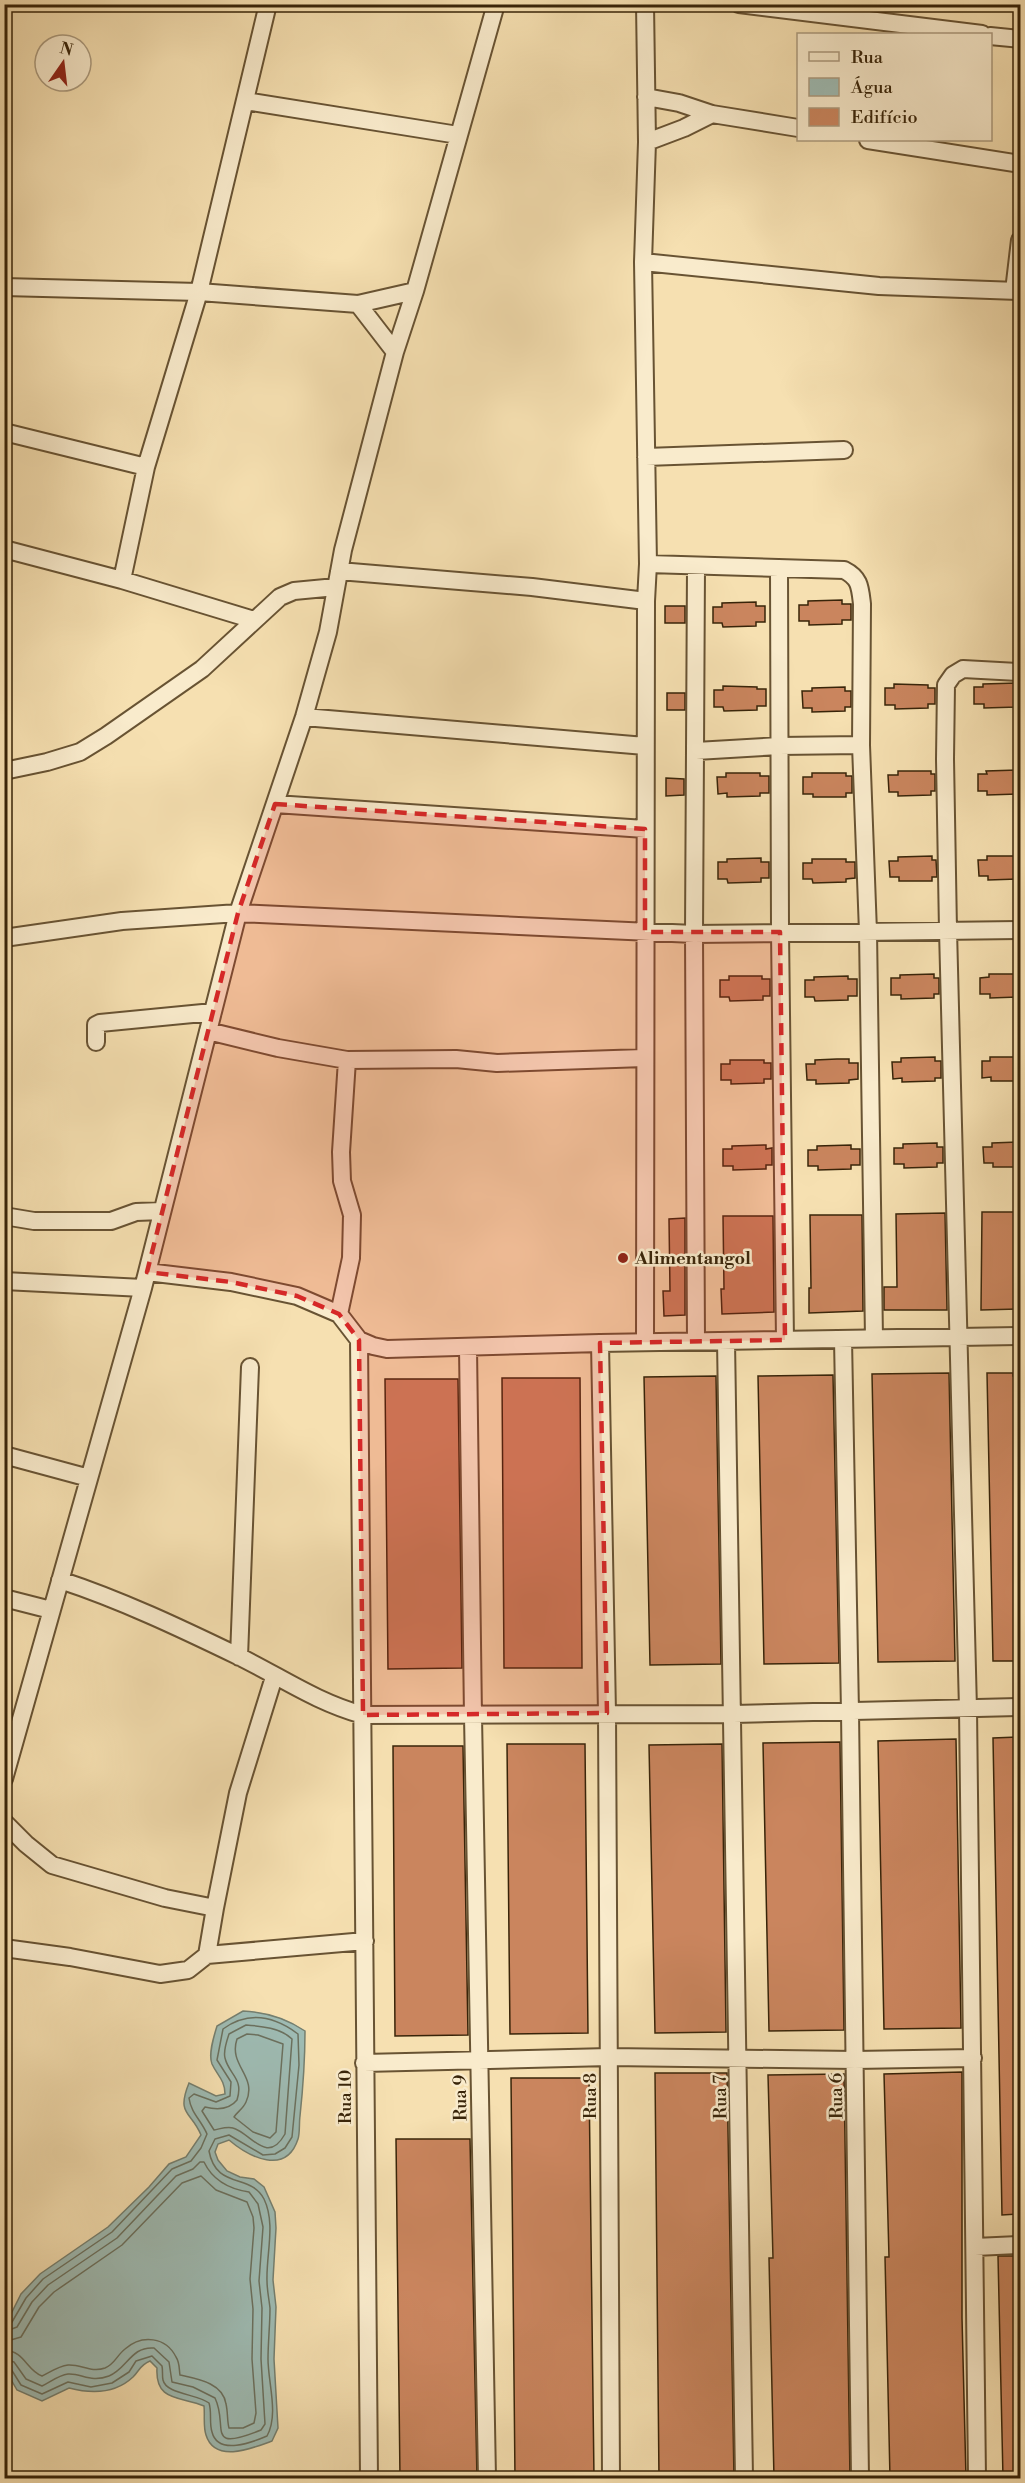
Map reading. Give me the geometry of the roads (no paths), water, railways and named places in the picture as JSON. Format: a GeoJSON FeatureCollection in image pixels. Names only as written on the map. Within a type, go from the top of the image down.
{"type":"FeatureCollection","features":[{"type":"Feature","properties":{"kind":"street"},"geometry":{"type":"LineString","coordinates":[[122,580],[146,467],[199,292],[268,4]]}},
{"type":"Feature","properties":{"kind":"street"},"geometry":{"type":"LineString","coordinates":[[4,1779],[145,1280],[238,913],[304,717],[332,617],[338,579],[395,352],[415,291],[496,4]]}},
{"type":"Feature","properties":{"kind":"street"},"geometry":{"type":"LineString","coordinates":[[645,4],[647,142],[643,262],[648,564],[645,746],[645,1342]]}},
{"type":"Feature","properties":{"kind":"street"},"geometry":{"type":"LineString","coordinates":[[739,4],[974,33]]}},
{"type":"Feature","properties":{"kind":"street"},"geometry":{"type":"LineString","coordinates":[[992,36],[1020,39]]}},
{"type":"Feature","properties":{"kind":"street"},"geometry":{"type":"LineString","coordinates":[[646,97],[680,103],[712,114],[797,128]]}},
{"type":"Feature","properties":{"kind":"street"},"geometry":{"type":"LineString","coordinates":[[246,100],[458,135]]}},
{"type":"Feature","properties":{"kind":"street"},"geometry":{"type":"LineString","coordinates":[[647,142],[712,114]]}},
{"type":"Feature","properties":{"kind":"street"},"geometry":{"type":"LineString","coordinates":[[874,141],[1020,164]]}},
{"type":"Feature","properties":{"kind":"street"},"geometry":{"type":"LineString","coordinates":[[643,262],[879,286],[1017,291],[1020,240]]}},
{"type":"Feature","properties":{"kind":"street"},"geometry":{"type":"LineString","coordinates":[[4,286],[199,292],[358,304],[415,291]]}},
{"type":"Feature","properties":{"kind":"street"},"geometry":{"type":"LineString","coordinates":[[358,304],[395,352]]}},
{"type":"Feature","properties":{"kind":"street"},"geometry":{"type":"LineString","coordinates":[[4,432],[146,467]]}},
{"type":"Feature","properties":{"kind":"street"},"geometry":{"type":"LineString","coordinates":[[646,457],[844,450]]}},
{"type":"Feature","properties":{"kind":"street"},"geometry":{"type":"LineString","coordinates":[[4,549],[122,580],[254,620]]}},
{"type":"Feature","properties":{"kind":"street"},"geometry":{"type":"LineString","coordinates":[[648,564],[844,570],[854,575],[859,583],[862,604],[861,745],[868,932],[874,1338]]}},
{"type":"Feature","properties":{"kind":"street"},"geometry":{"type":"LineString","coordinates":[[696,567],[694,934],[696,1341]]}},
{"type":"Feature","properties":{"kind":"street"},"geometry":{"type":"LineString","coordinates":[[779,568],[780,932],[785,1340]]}},
{"type":"Feature","properties":{"kind":"street"},"geometry":{"type":"LineString","coordinates":[[4,771],[81,752],[202,669],[280,597],[338,579],[532,587],[646,601]]}},
{"type":"Feature","properties":{"kind":"street"},"geometry":{"type":"LineString","coordinates":[[977,2478],[968,1709],[948,930],[946,685],[953,675],[963,669],[1020,672]]}},
{"type":"Feature","properties":{"kind":"street"},"geometry":{"type":"LineString","coordinates":[[304,717],[645,746]]}},
{"type":"Feature","properties":{"kind":"street"},"geometry":{"type":"LineString","coordinates":[[696,751],[779,746],[861,745]]}},
{"type":"Feature","properties":{"kind":"street"},"geometry":{"type":"LineString","coordinates":[[275,804],[645,829]]}},
{"type":"Feature","properties":{"kind":"street"},"geometry":{"type":"LineString","coordinates":[[4,938],[123,921],[238,913],[694,934],[1020,930]]}},
{"type":"Feature","properties":{"kind":"street"},"geometry":{"type":"LineString","coordinates":[[96,1042],[96,1025],[100,1023],[213,1012]]}},
{"type":"Feature","properties":{"kind":"street"},"geometry":{"type":"LineString","coordinates":[[208,1031],[278,1048],[347,1060],[456,1059],[497,1063],[644,1058]]}},
{"type":"Feature","properties":{"kind":"street"},"geometry":{"type":"LineString","coordinates":[[339,1314],[351,1247],[352,1215],[342,1181],[341,1152],[347,1060]]}},
{"type":"Feature","properties":{"kind":"street"},"geometry":{"type":"LineString","coordinates":[[4,1216],[34,1221],[111,1221],[136,1212],[162,1211]]}},
{"type":"Feature","properties":{"kind":"street"},"geometry":{"type":"LineString","coordinates":[[4,1281],[231,1281],[297,1296],[339,1314],[359,1340],[373,1347],[387,1349],[1020,1336]]}},
{"type":"Feature","properties":{"kind":"street","name":"Rua 6"},"geometry":{"type":"LineString","coordinates":[[843,1339],[860,2478]]}},
{"type":"Feature","properties":{"kind":"street","name":"Rua 10"},"geometry":{"type":"LineString","coordinates":[[359,1340],[369,2478]]}},
{"type":"Feature","properties":{"kind":"street","name":"Rua 7"},"geometry":{"type":"LineString","coordinates":[[726,1341],[734,1714],[744,2478]]}},
{"type":"Feature","properties":{"kind":"street","name":"Rua 8"},"geometry":{"type":"LineString","coordinates":[[600,1343],[608,1713],[611,2478]]}},
{"type":"Feature","properties":{"kind":"street","name":"Rua 9"},"geometry":{"type":"LineString","coordinates":[[468,1348],[487,2478]]}},
{"type":"Feature","properties":{"kind":"street"},"geometry":{"type":"LineString","coordinates":[[239,1657],[250,1367]]}},
{"type":"Feature","properties":{"kind":"street"},"geometry":{"type":"LineString","coordinates":[[4,1455],[88,1478]]}},
{"type":"Feature","properties":{"kind":"street"},"geometry":{"type":"LineString","coordinates":[[60,1580],[104,1594],[239,1657],[333,1707],[363,1715],[734,1714],[1020,1707]]}},
{"type":"Feature","properties":{"kind":"street"},"geometry":{"type":"LineString","coordinates":[[4,1598],[51,1610]]}},
{"type":"Feature","properties":{"kind":"street"},"geometry":{"type":"LineString","coordinates":[[207,1955],[238,1793],[274,1677]]}},
{"type":"Feature","properties":{"kind":"street"},"geometry":{"type":"LineString","coordinates":[[4,1822],[52,1865],[165,1898],[215,1908]]}},
{"type":"Feature","properties":{"kind":"street"},"geometry":{"type":"LineString","coordinates":[[4,1948],[70,1956],[160,1974],[188,1970],[207,1955],[364,1941]]}},
{"type":"Feature","properties":{"kind":"street"},"geometry":{"type":"LineString","coordinates":[[364,2063],[609,2057],[739,2060],[973,2058]]}},
{"type":"Feature","properties":{"kind":"street"},"geometry":{"type":"LineString","coordinates":[[975,2247],[1020,2245]]}},
{"type":"Feature","properties":{"kind":"water"},"geometry":{"type":"Polygon","coordinates":[[[243,2011],[276,2017],[305,2031],[299,2134],[292,2150],[285,2157],[266,2160],[256,2157],[229,2140],[218,2144],[215,2152],[227,2171],[240,2177],[254,2179],[264,2187],[275,2212],[274,2359],[278,2428],[272,2441],[235,2452],[217,2449],[206,2435],[204,2406],[178,2399],[165,2392],[157,2379],[157,2368],[150,2361],[126,2383],[111,2390],[95,2392],[69,2388],[42,2401],[17,2390],[5,2369],[5,2326],[21,2294],[40,2274],[108,2227],[169,2164],[186,2157],[201,2135],[184,2107],[185,2093],[189,2083],[216,2096],[225,2094],[222,2081],[212,2064],[212,2045],[217,2026],[243,2011]]]}},
{"type":"Feature","properties":{"kind":"place","name":"Alimentangol"},"geometry":{"type":"Point","coordinates":[623,1258]}}]}
